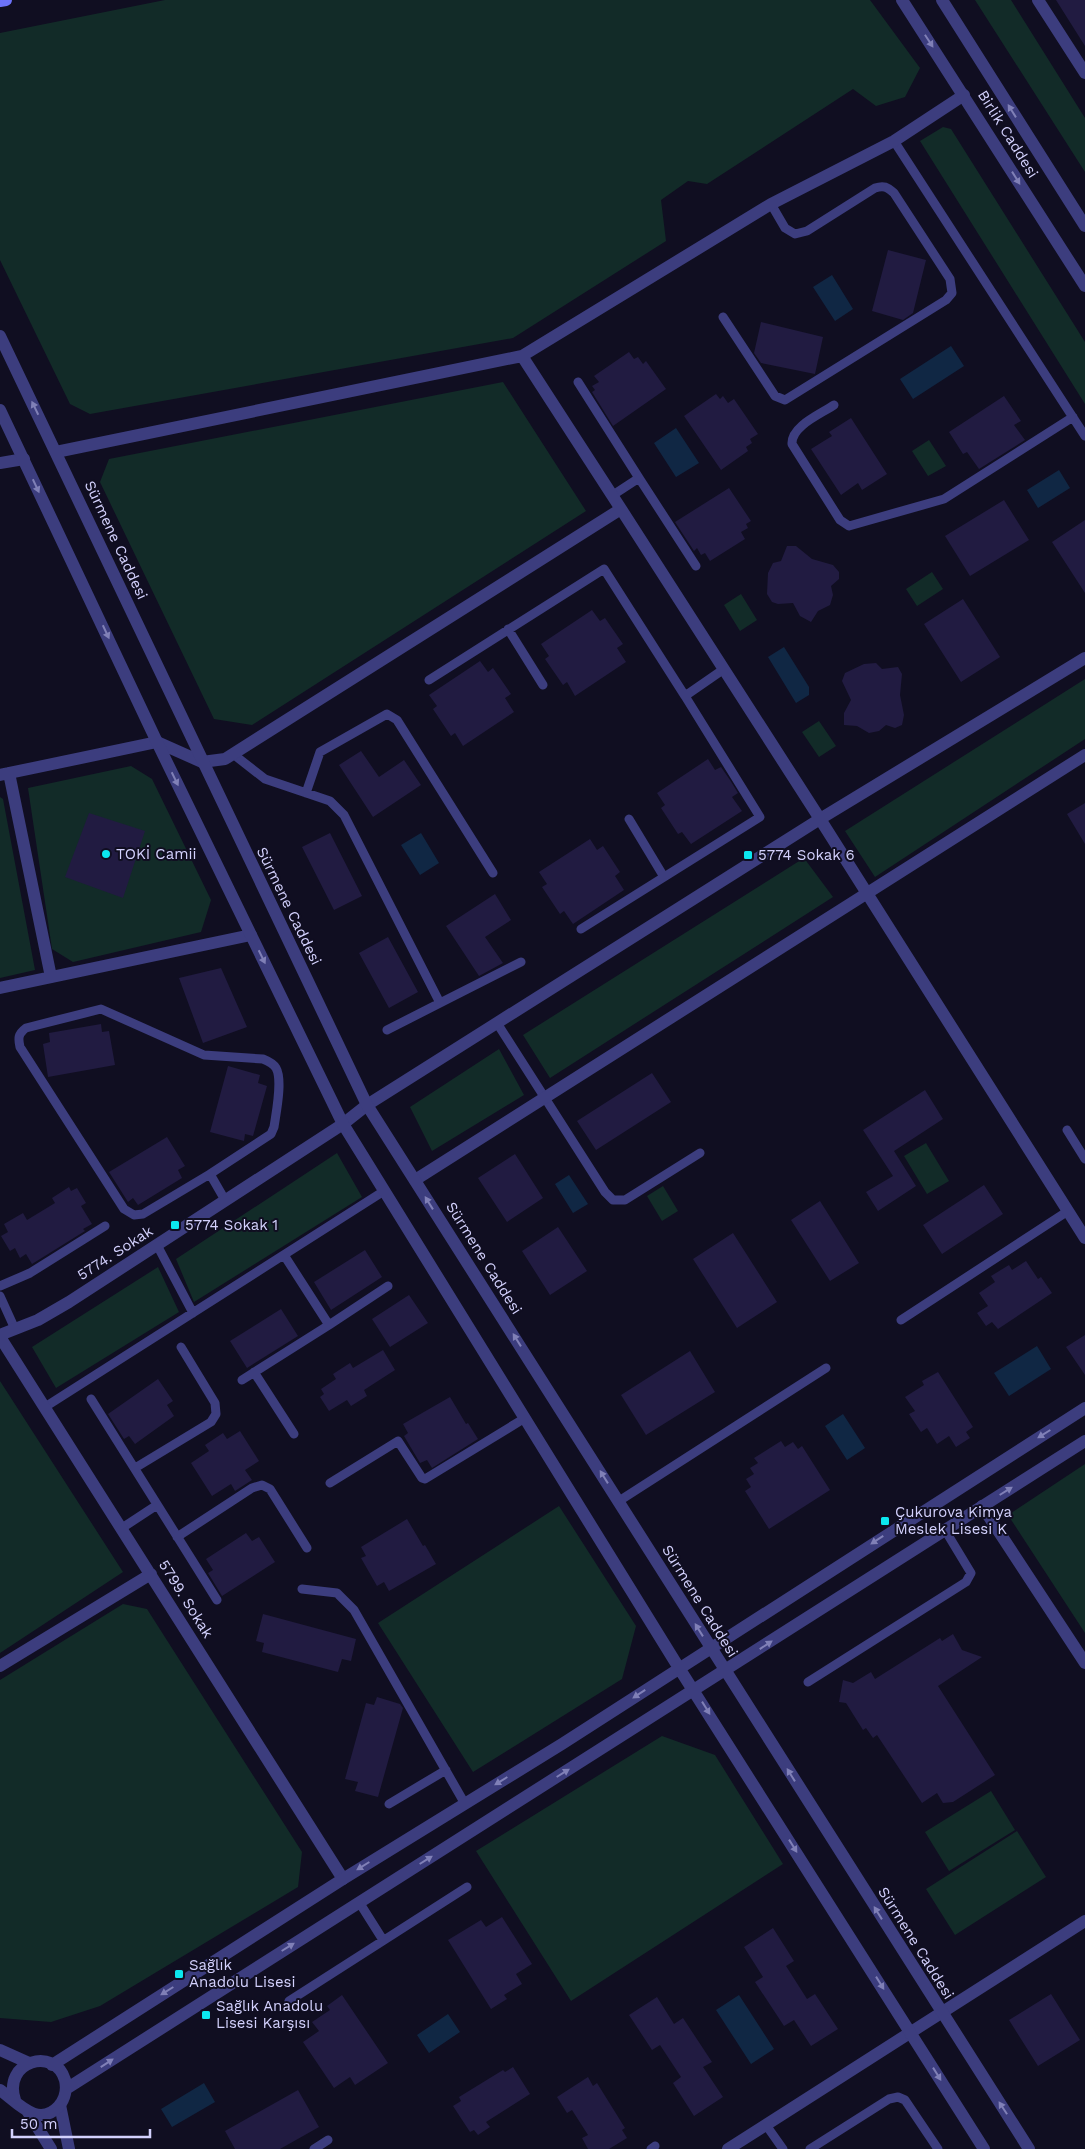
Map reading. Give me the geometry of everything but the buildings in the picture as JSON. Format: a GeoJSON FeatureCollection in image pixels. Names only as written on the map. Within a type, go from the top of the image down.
{"type":"FeatureCollection","features":[{"type":"Feature","properties":{"kind":"main road"},"geometry":{"type":"LineString","coordinates":[[0,1],[6,0]]}},
{"type":"Feature","properties":{"kind":"street","name":"Birlik Caddesi"},"geometry":{"type":"LineString","coordinates":[[902,0],[1085,286]]}},
{"type":"Feature","properties":{"kind":"street","name":"Birlik Caddesi"},"geometry":{"type":"LineString","coordinates":[[942,0],[1085,226]]}},
{"type":"Feature","properties":{"kind":"street"},"geometry":{"type":"LineString","coordinates":[[1038,0],[1085,73]]}},
{"type":"Feature","properties":{"kind":"street"},"geometry":{"type":"LineString","coordinates":[[56,452],[522,356],[771,204],[894,141],[964,95]]}},
{"type":"Feature","properties":{"kind":"street","name":"Sürmene Caddesi"},"geometry":{"type":"LineString","coordinates":[[0,336],[367,1105],[1029,2149]]}},
{"type":"Feature","properties":{"kind":"street"},"geometry":{"type":"LineString","coordinates":[[522,356],[1083,1232]]}},
{"type":"Feature","properties":{"kind":"street"},"geometry":{"type":"LineString","coordinates":[[0,410],[157,742],[343,1124],[680,1668],[984,2149]]}},
{"type":"Feature","properties":{"kind":"street"},"geometry":{"type":"LineString","coordinates":[[0,463],[24,459]]}},
{"type":"Feature","properties":{"kind":"street"},"geometry":{"type":"LineString","coordinates":[[51,977],[5,774],[157,742],[202,762],[225,759],[621,509]]}},
{"type":"Feature","properties":{"kind":"street","name":"5774. Sokak"},"geometry":{"type":"LineString","coordinates":[[0,1336],[38,1320],[69,1302],[343,1124],[367,1105],[820,819],[1085,658]]}},
{"type":"Feature","properties":{"kind":"street"},"geometry":{"type":"LineString","coordinates":[[415,1180],[1085,755]]}},
{"type":"Feature","properties":{"kind":"street"},"geometry":{"type":"LineString","coordinates":[[0,988],[252,936]]}},
{"type":"Feature","properties":{"kind":"street","name":"5799. Sokak"},"geometry":{"type":"LineString","coordinates":[[0,1336],[343,1878]]}},
{"type":"Feature","properties":{"kind":"street"},"geometry":{"type":"LineString","coordinates":[[52,2064],[343,1878],[562,1744],[1085,1408]]}},
{"type":"Feature","properties":{"kind":"street"},"geometry":{"type":"LineString","coordinates":[[68,2149],[60,2105],[66,2089],[695,1691],[1085,1441]]}},
{"type":"Feature","properties":{"kind":"street"},"geometry":{"type":"LineString","coordinates":[[982,1506],[1085,1663]]}},
{"type":"Feature","properties":{"kind":"street"},"geometry":{"type":"LineString","coordinates":[[0,1666],[152,1574]]}},
{"type":"Feature","properties":{"kind":"street"},"geometry":{"type":"LineString","coordinates":[[728,2149],[1083,1925]]}},
{"type":"Feature","properties":{"kind":"street"},"geometry":{"type":"LineString","coordinates":[[0,2050],[29,2063]]}},
{"type":"Feature","properties":{"kind":"street"},"geometry":{"type":"LineString","coordinates":[[60,2105],[45,2114],[28,2112],[20,2107],[15,2100],[12,2082],[16,2074],[29,2063],[38,2061],[52,2064],[61,2072],[66,2089]]}},
{"type":"Feature","properties":{"kind":"street"},"geometry":{"type":"LineString","coordinates":[[0,2090],[15,2100]]}},
{"type":"Feature","properties":{"kind":"street"},"geometry":{"type":"LineString","coordinates":[[28,2112],[51,2149]]}},
{"type":"Feature","properties":{"kind":"lane"},"geometry":{"type":"LineString","coordinates":[[894,141],[1085,436]]}},
{"type":"Feature","properties":{"kind":"lane"},"geometry":{"type":"LineString","coordinates":[[723,318],[775,396],[785,400],[946,300],[952,293],[950,279],[894,193],[887,187],[880,186],[875,188],[807,231],[795,234],[786,228],[771,204]]}},
{"type":"Feature","properties":{"kind":"lane"},"geometry":{"type":"LineString","coordinates":[[578,382],[696,566]]}},
{"type":"Feature","properties":{"kind":"lane"},"geometry":{"type":"LineString","coordinates":[[834,405],[796,430],[792,437],[792,444],[840,520],[849,526],[944,499],[1073,417]]}},
{"type":"Feature","properties":{"kind":"lane"},"geometry":{"type":"LineString","coordinates":[[612,495],[640,478]]}},
{"type":"Feature","properties":{"kind":"lane"},"geometry":{"type":"LineString","coordinates":[[429,680],[604,569],[760,817],[581,929]]}},
{"type":"Feature","properties":{"kind":"lane"},"geometry":{"type":"LineString","coordinates":[[508,630],[543,685]]}},
{"type":"Feature","properties":{"kind":"lane"},"geometry":{"type":"LineString","coordinates":[[684,696],[724,669]]}},
{"type":"Feature","properties":{"kind":"lane"},"geometry":{"type":"LineString","coordinates":[[306,793],[320,752],[387,714],[397,720],[493,873]]}},
{"type":"Feature","properties":{"kind":"lane"},"geometry":{"type":"LineString","coordinates":[[233,754],[265,779],[330,801],[344,815],[440,1003]]}},
{"type":"Feature","properties":{"kind":"lane"},"geometry":{"type":"LineString","coordinates":[[628,819],[664,877]]}},
{"type":"Feature","properties":{"kind":"lane"},"geometry":{"type":"LineString","coordinates":[[387,1030],[521,962]]}},
{"type":"Feature","properties":{"kind":"lane"},"geometry":{"type":"LineString","coordinates":[[101,1009],[204,1056],[263,1058],[272,1063],[277,1068],[279,1078],[274,1127],[271,1134],[210,1174],[143,1214],[134,1215],[124,1209],[20,1047],[18,1039],[20,1033],[26,1028],[101,1009]]}},
{"type":"Feature","properties":{"kind":"lane"},"geometry":{"type":"LineString","coordinates":[[497,1023],[605,1192],[613,1200],[625,1200],[700,1152]]}},
{"type":"Feature","properties":{"kind":"lane"},"geometry":{"type":"LineString","coordinates":[[1067,1130],[1085,1159]]}},
{"type":"Feature","properties":{"kind":"lane"},"geometry":{"type":"LineString","coordinates":[[210,1174],[225,1200]]}},
{"type":"Feature","properties":{"kind":"lane"},"geometry":{"type":"LineString","coordinates":[[45,1407],[384,1191]]}},
{"type":"Feature","properties":{"kind":"lane"},"geometry":{"type":"LineString","coordinates":[[901,1320],[1068,1211]]}},
{"type":"Feature","properties":{"kind":"lane"},"geometry":{"type":"LineString","coordinates":[[0,1286],[30,1273],[105,1226]]}},
{"type":"Feature","properties":{"kind":"lane"},"geometry":{"type":"LineString","coordinates":[[158,1245],[193,1313]]}},
{"type":"Feature","properties":{"kind":"lane"},"geometry":{"type":"LineString","coordinates":[[284,1255],[329,1325]]}},
{"type":"Feature","properties":{"kind":"lane"},"geometry":{"type":"LineString","coordinates":[[242,1380],[388,1286]]}},
{"type":"Feature","properties":{"kind":"lane"},"geometry":{"type":"LineString","coordinates":[[0,1296],[15,1329]]}},
{"type":"Feature","properties":{"kind":"lane"},"geometry":{"type":"LineString","coordinates":[[135,1468],[211,1422],[216,1414],[215,1403],[181,1347]]}},
{"type":"Feature","properties":{"kind":"lane"},"geometry":{"type":"LineString","coordinates":[[619,1501],[826,1368]]}},
{"type":"Feature","properties":{"kind":"lane"},"geometry":{"type":"LineString","coordinates":[[254,1372],[294,1434]]}},
{"type":"Feature","properties":{"kind":"lane"},"geometry":{"type":"LineString","coordinates":[[91,1399],[216,1600]]}},
{"type":"Feature","properties":{"kind":"lane"},"geometry":{"type":"LineString","coordinates":[[330,1483],[398,1442],[422,1478],[425,1479],[525,1418]]}},
{"type":"Feature","properties":{"kind":"lane"},"geometry":{"type":"LineString","coordinates":[[177,1537],[252,1488],[262,1485],[270,1490],[307,1548]]}},
{"type":"Feature","properties":{"kind":"lane"},"geometry":{"type":"LineString","coordinates":[[122,1528],[157,1505]]}},
{"type":"Feature","properties":{"kind":"lane"},"geometry":{"type":"LineString","coordinates":[[808,1682],[966,1582],[971,1573],[945,1530]]}},
{"type":"Feature","properties":{"kind":"lane"},"geometry":{"type":"LineString","coordinates":[[302,1589],[336,1593],[354,1610],[465,1804]]}},
{"type":"Feature","properties":{"kind":"lane"},"geometry":{"type":"LineString","coordinates":[[389,1804],[446,1770]]}},
{"type":"Feature","properties":{"kind":"lane"},"geometry":{"type":"LineString","coordinates":[[288,2001],[466,1887]]}},
{"type":"Feature","properties":{"kind":"lane"},"geometry":{"type":"LineString","coordinates":[[359,1902],[384,1940]]}},
{"type":"Feature","properties":{"kind":"lane"},"geometry":{"type":"LineString","coordinates":[[810,2149],[889,2099],[898,2097],[905,2100],[938,2149]]}},
{"type":"Feature","properties":{"kind":"lane"},"geometry":{"type":"LineString","coordinates":[[766,2125],[783,2149]]}},
{"type":"Feature","properties":{"kind":"lane"},"geometry":{"type":"LineString","coordinates":[[314,2149],[328,2140]]}},
{"type":"Feature","properties":{"kind":"green space"},"geometry":{"type":"Polygon","coordinates":[[[165,0],[870,0],[920,68],[905,97],[876,106],[853,89],[707,184],[688,181],[661,200],[666,241],[513,338],[90,414],[70,404],[0,260],[0,33],[165,0]]]}},
{"type":"Feature","properties":{"kind":"green space"},"geometry":{"type":"Polygon","coordinates":[[[975,0],[1011,0],[1085,118],[1085,172],[975,0]]]}},
{"type":"Feature","properties":{"kind":"green space"},"geometry":{"type":"Polygon","coordinates":[[[943,127],[951,129],[1085,342],[1085,404],[920,141],[943,127]]]}},
{"type":"Feature","properties":{"kind":"green space"},"geometry":{"type":"Polygon","coordinates":[[[503,382],[586,511],[252,725],[214,719],[100,482],[109,459],[503,382]]]}},
{"type":"Feature","properties":{"kind":"green space"},"geometry":{"type":"Polygon","coordinates":[[[929,440],[946,466],[928,476],[912,451],[929,440]]]}},
{"type":"Feature","properties":{"kind":"green space"},"geometry":{"type":"Polygon","coordinates":[[[932,572],[943,589],[917,606],[906,589],[932,572]]]}},
{"type":"Feature","properties":{"kind":"green space"},"geometry":{"type":"Polygon","coordinates":[[[741,594],[757,620],[740,631],[724,605],[741,594]]]}},
{"type":"Feature","properties":{"kind":"green space"},"geometry":{"type":"Polygon","coordinates":[[[1085,679],[1085,739],[875,877],[845,831],[1085,679]]]}},
{"type":"Feature","properties":{"kind":"green space"},"geometry":{"type":"Polygon","coordinates":[[[819,721],[836,746],[819,757],[802,732],[819,721]]]}},
{"type":"Feature","properties":{"kind":"green space"},"geometry":{"type":"Polygon","coordinates":[[[131,766],[152,779],[211,900],[201,932],[73,962],[52,949],[28,788],[131,766]]]}},
{"type":"Feature","properties":{"kind":"green space"},"geometry":{"type":"Polygon","coordinates":[[[0,797],[3,799],[35,970],[0,978],[0,797]]]}},
{"type":"Feature","properties":{"kind":"green space"},"geometry":{"type":"Polygon","coordinates":[[[804,858],[833,897],[550,1078],[523,1035],[804,858]]]}},
{"type":"Feature","properties":{"kind":"green space"},"geometry":{"type":"Polygon","coordinates":[[[499,1049],[524,1095],[432,1151],[410,1107],[499,1049]]]}},
{"type":"Feature","properties":{"kind":"green space"},"geometry":{"type":"Polygon","coordinates":[[[926,1143],[949,1181],[927,1194],[904,1156],[926,1143]]]}},
{"type":"Feature","properties":{"kind":"green space"},"geometry":{"type":"Polygon","coordinates":[[[337,1153],[362,1197],[194,1302],[176,1259],[337,1153]]]}},
{"type":"Feature","properties":{"kind":"green space"},"geometry":{"type":"Polygon","coordinates":[[[663,1186],[678,1211],[662,1221],[647,1196],[663,1186]]]}},
{"type":"Feature","properties":{"kind":"green space"},"geometry":{"type":"Polygon","coordinates":[[[158,1267],[179,1312],[56,1388],[32,1347],[158,1267]]]}},
{"type":"Feature","properties":{"kind":"green space"},"geometry":{"type":"Polygon","coordinates":[[[0,1381],[123,1572],[0,1653],[0,1381]]]}},
{"type":"Feature","properties":{"kind":"green space"},"geometry":{"type":"Polygon","coordinates":[[[1085,1464],[1085,1633],[1008,1515],[1085,1464]]]}},
{"type":"Feature","properties":{"kind":"green space"},"geometry":{"type":"Polygon","coordinates":[[[559,1506],[636,1626],[622,1679],[473,1772],[378,1623],[559,1506]]]}},
{"type":"Feature","properties":{"kind":"green space"},"geometry":{"type":"Polygon","coordinates":[[[123,1604],[147,1609],[302,1852],[298,1887],[100,2006],[51,2022],[0,2018],[0,1680],[123,1604]]]}},
{"type":"Feature","properties":{"kind":"green space"},"geometry":{"type":"Polygon","coordinates":[[[662,1736],[715,1755],[783,1864],[571,2001],[476,1851],[662,1736]]]}},
{"type":"Feature","properties":{"kind":"green space"},"geometry":{"type":"Polygon","coordinates":[[[991,1791],[1015,1830],[949,1871],[925,1832],[991,1791]]]}},
{"type":"Feature","properties":{"kind":"green space"},"geometry":{"type":"Polygon","coordinates":[[[1017,1831],[1046,1877],[955,1935],[926,1889],[1017,1831]]]}},
{"type":"Feature","properties":{"kind":"water"},"geometry":{"type":"Polygon","coordinates":[[[832,275],[853,309],[835,321],[813,287],[832,275]]]}},
{"type":"Feature","properties":{"kind":"water"},"geometry":{"type":"Polygon","coordinates":[[[951,346],[964,366],[913,399],[900,379],[951,346]]]}},
{"type":"Feature","properties":{"kind":"water"},"geometry":{"type":"Polygon","coordinates":[[[676,428],[699,463],[676,477],[654,443],[676,428]]]}},
{"type":"Feature","properties":{"kind":"water"},"geometry":{"type":"Polygon","coordinates":[[[1059,470],[1070,488],[1038,508],[1027,490],[1059,470]]]}},
{"type":"Feature","properties":{"kind":"water"},"geometry":{"type":"Polygon","coordinates":[[[784,647],[809,687],[809,695],[796,703],[768,657],[784,647]]]}},
{"type":"Feature","properties":{"kind":"water"},"geometry":{"type":"Polygon","coordinates":[[[421,833],[439,863],[420,875],[401,845],[421,833]]]}},
{"type":"Feature","properties":{"kind":"water"},"geometry":{"type":"Polygon","coordinates":[[[569,1175],[588,1204],[573,1213],[555,1184],[569,1175]]]}},
{"type":"Feature","properties":{"kind":"water"},"geometry":{"type":"Polygon","coordinates":[[[1037,1346],[1051,1369],[1009,1396],[994,1373],[1037,1346]]]}},
{"type":"Feature","properties":{"kind":"water"},"geometry":{"type":"Polygon","coordinates":[[[843,1414],[865,1448],[847,1460],[825,1426],[843,1414]]]}},
{"type":"Feature","properties":{"kind":"water"},"geometry":{"type":"Polygon","coordinates":[[[739,1995],[774,2049],[751,2064],[716,2010],[739,1995]]]}},
{"type":"Feature","properties":{"kind":"water"},"geometry":{"type":"Polygon","coordinates":[[[448,2014],[460,2032],[429,2053],[417,2035],[448,2014]]]}},
{"type":"Feature","properties":{"kind":"water"},"geometry":{"type":"Polygon","coordinates":[[[204,2083],[215,2102],[172,2127],[161,2109],[204,2083]]]}},
{"type":"Feature","properties":{"kind":"place","name":"TOKİ Camii"},"geometry":{"type":"Point","coordinates":[106,854]}},
{"type":"Feature","properties":{"kind":"place","name":"5774 Sokak 6"},"geometry":{"type":"Point","coordinates":[748,855]}},
{"type":"Feature","properties":{"kind":"place","name":"5774 Sokak 1"},"geometry":{"type":"Point","coordinates":[175,1225]}},
{"type":"Feature","properties":{"kind":"place","name":"Çukurova Kimya Meslek Lisesi K"},"geometry":{"type":"Point","coordinates":[885,1521]}},
{"type":"Feature","properties":{"kind":"place","name":"Sağlık Anadolu Lisesi"},"geometry":{"type":"Point","coordinates":[179,1974]}},
{"type":"Feature","properties":{"kind":"place","name":"Sağlık Anadolu Lisesi Karşısı"},"geometry":{"type":"Point","coordinates":[206,2015]}}]}
